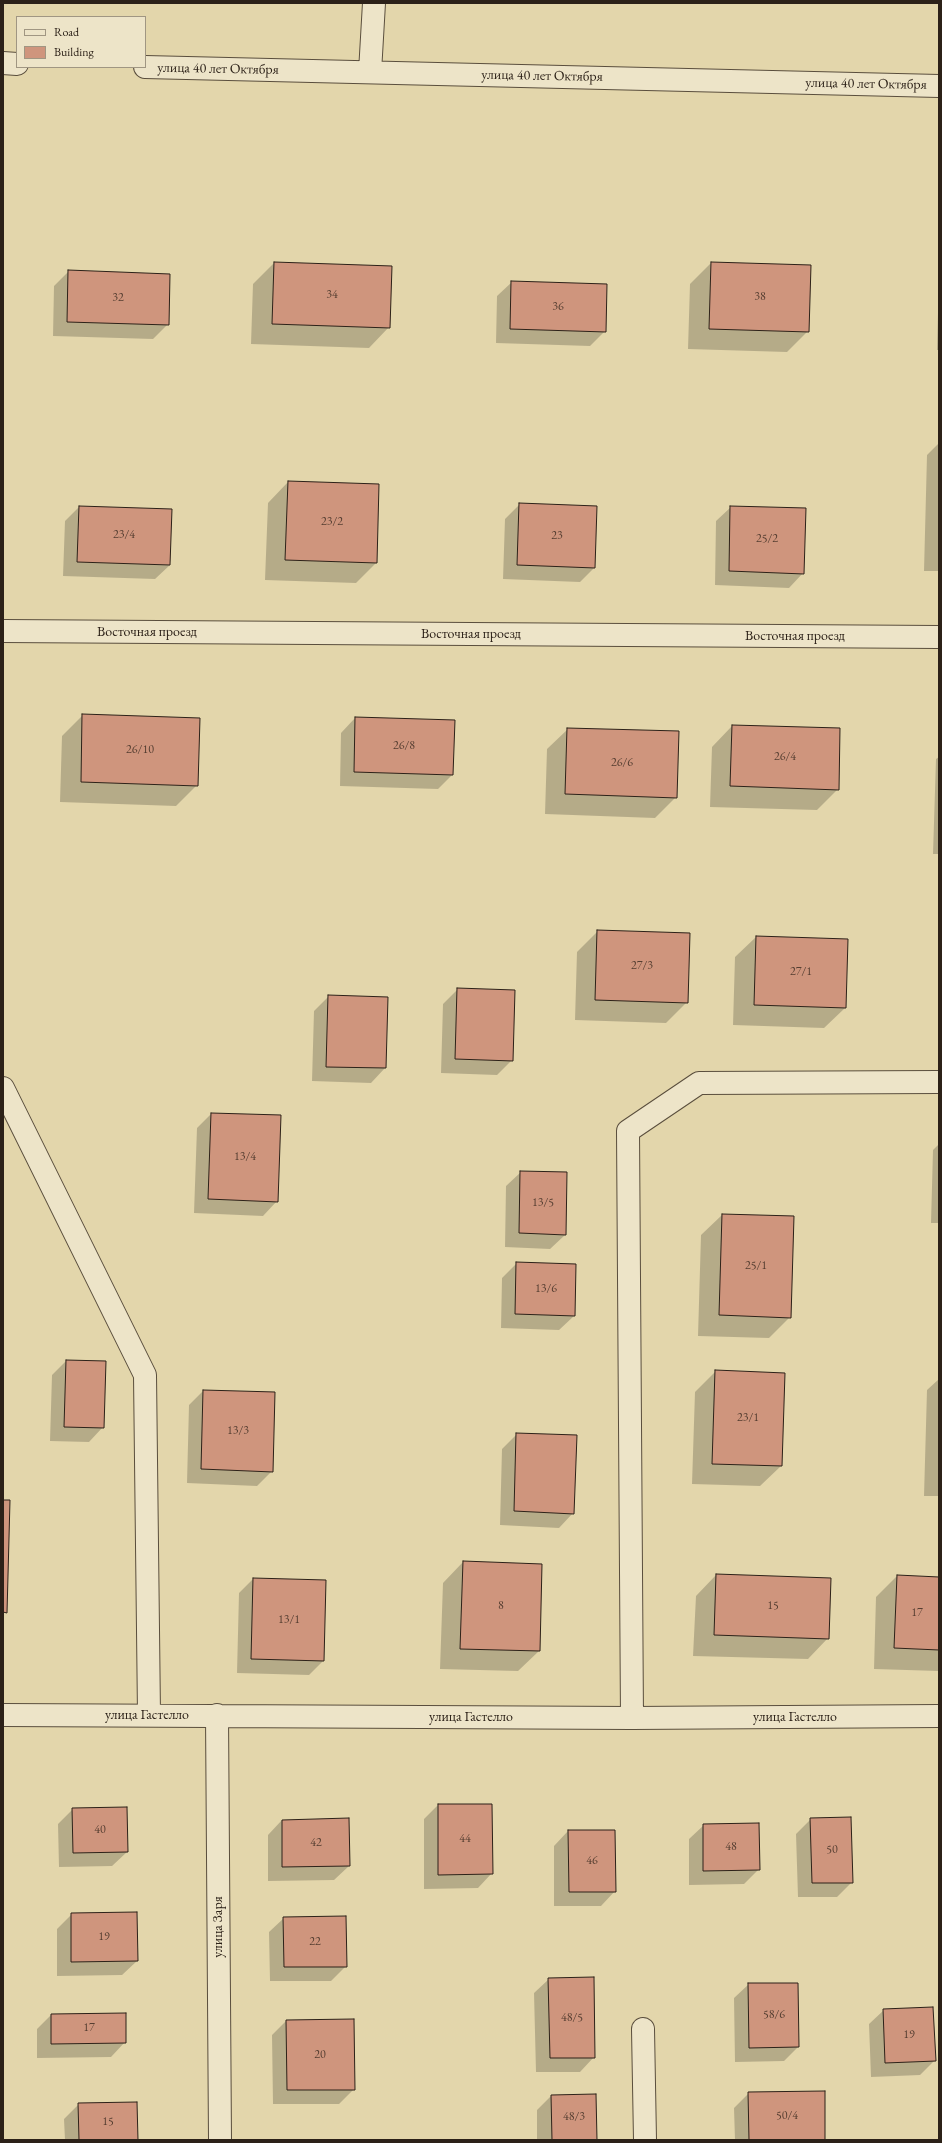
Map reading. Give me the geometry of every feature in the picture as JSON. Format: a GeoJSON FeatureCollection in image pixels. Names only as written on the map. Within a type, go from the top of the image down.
{"type":"FeatureCollection","features":[{"type":"Feature","properties":{"kind":"street"},"geometry":{"type":"LineString","coordinates":[[370,72],[374,3]]}},
{"type":"Feature","properties":{"kind":"street"},"geometry":{"type":"LineString","coordinates":[[3,63],[16,64]]}},
{"type":"Feature","properties":{"kind":"street","name":"улица 40 лет Октября"},"geometry":{"type":"LineString","coordinates":[[146,67],[939,86]]}},
{"type":"Feature","properties":{"kind":"street","name":"Восточная проезд"},"geometry":{"type":"LineString","coordinates":[[3,631],[939,637]]}},
{"type":"Feature","properties":{"kind":"street"},"geometry":{"type":"LineString","coordinates":[[632,1718],[628,1131],[699,1083],[939,1082]]}},
{"type":"Feature","properties":{"kind":"street"},"geometry":{"type":"LineString","coordinates":[[3,1088],[145,1375],[149,1715]]}},
{"type":"Feature","properties":{"kind":"street","name":"улица Гастелло"},"geometry":{"type":"LineString","coordinates":[[3,1715],[632,1718],[939,1716]]}},
{"type":"Feature","properties":{"kind":"street","name":"улица Заря"},"geometry":{"type":"LineString","coordinates":[[217,1715],[220,2140]]}},
{"type":"Feature","properties":{"kind":"street"},"geometry":{"type":"LineString","coordinates":[[643,2029],[645,2140]]}},
{"type":"Feature","properties":{"kind":"building"},"geometry":{"type":"Polygon","coordinates":[[[274,262],[392,266],[390,328],[272,324],[274,262]]]}},
{"type":"Feature","properties":{"kind":"building"},"geometry":{"type":"Polygon","coordinates":[[[711,262],[811,265],[809,332],[709,329],[711,262]]]}},
{"type":"Feature","properties":{"kind":"building"},"geometry":{"type":"Polygon","coordinates":[[[68,270],[170,274],[169,325],[67,322],[68,270]]]}},
{"type":"Feature","properties":{"kind":"building"},"geometry":{"type":"Polygon","coordinates":[[[511,281],[607,284],[606,332],[510,329],[511,281]]]}},
{"type":"Feature","properties":{"kind":"building"},"geometry":{"type":"Polygon","coordinates":[[[288,481],[379,484],[377,563],[285,560],[288,481]]]}},
{"type":"Feature","properties":{"kind":"building"},"geometry":{"type":"Polygon","coordinates":[[[519,503],[597,506],[595,568],[517,565],[519,503]]]}},
{"type":"Feature","properties":{"kind":"building"},"geometry":{"type":"Polygon","coordinates":[[[79,506],[172,509],[170,565],[77,562],[79,506]]]}},
{"type":"Feature","properties":{"kind":"building"},"geometry":{"type":"Polygon","coordinates":[[[730,506],[806,508],[804,574],[729,571],[730,506]]]}},
{"type":"Feature","properties":{"kind":"building"},"geometry":{"type":"Polygon","coordinates":[[[82,714],[200,718],[198,786],[81,782],[82,714]]]}},
{"type":"Feature","properties":{"kind":"building"},"geometry":{"type":"Polygon","coordinates":[[[355,717],[455,720],[453,775],[354,772],[355,717]]]}},
{"type":"Feature","properties":{"kind":"building"},"geometry":{"type":"Polygon","coordinates":[[[732,725],[840,728],[839,790],[730,786],[732,725]]]}},
{"type":"Feature","properties":{"kind":"building"},"geometry":{"type":"Polygon","coordinates":[[[567,728],[679,731],[677,798],[565,794],[567,728]]]}},
{"type":"Feature","properties":{"kind":"building"},"geometry":{"type":"Polygon","coordinates":[[[597,930],[690,933],[688,1003],[595,1000],[597,930]]]}},
{"type":"Feature","properties":{"kind":"building"},"geometry":{"type":"Polygon","coordinates":[[[756,936],[848,939],[846,1008],[754,1005],[756,936]]]}},
{"type":"Feature","properties":{"kind":"building"},"geometry":{"type":"Polygon","coordinates":[[[457,988],[515,990],[513,1061],[455,1059],[457,988]]]}},
{"type":"Feature","properties":{"kind":"building"},"geometry":{"type":"Polygon","coordinates":[[[328,995],[388,997],[386,1068],[326,1067],[328,995]]]}},
{"type":"Feature","properties":{"kind":"building"},"geometry":{"type":"Polygon","coordinates":[[[211,1113],[281,1115],[278,1202],[208,1199],[211,1113]]]}},
{"type":"Feature","properties":{"kind":"building"},"geometry":{"type":"Polygon","coordinates":[[[520,1171],[567,1172],[566,1235],[519,1233],[520,1171]]]}},
{"type":"Feature","properties":{"kind":"building"},"geometry":{"type":"Polygon","coordinates":[[[722,1214],[794,1216],[791,1318],[719,1315],[722,1214]]]}},
{"type":"Feature","properties":{"kind":"building"},"geometry":{"type":"Polygon","coordinates":[[[516,1262],[576,1264],[575,1316],[515,1314],[516,1262]]]}},
{"type":"Feature","properties":{"kind":"building"},"geometry":{"type":"Polygon","coordinates":[[[66,1360],[106,1361],[104,1428],[64,1427],[66,1360]]]}},
{"type":"Feature","properties":{"kind":"building"},"geometry":{"type":"Polygon","coordinates":[[[715,1370],[785,1373],[782,1466],[712,1464],[715,1370]]]}},
{"type":"Feature","properties":{"kind":"building"},"geometry":{"type":"Polygon","coordinates":[[[203,1390],[275,1392],[273,1472],[201,1469],[203,1390]]]}},
{"type":"Feature","properties":{"kind":"building"},"geometry":{"type":"Polygon","coordinates":[[[516,1433],[577,1435],[574,1514],[514,1511],[516,1433]]]}},
{"type":"Feature","properties":{"kind":"building"},"geometry":{"type":"Polygon","coordinates":[[[3,1500],[10,1500],[7,1613],[3,1612],[3,1500]]]}},
{"type":"Feature","properties":{"kind":"building"},"geometry":{"type":"Polygon","coordinates":[[[463,1561],[542,1564],[540,1651],[460,1649],[463,1561]]]}},
{"type":"Feature","properties":{"kind":"building"},"geometry":{"type":"Polygon","coordinates":[[[716,1574],[831,1578],[829,1639],[714,1635],[716,1574]]]}},
{"type":"Feature","properties":{"kind":"building"},"geometry":{"type":"Polygon","coordinates":[[[897,1575],[939,1577],[939,1650],[894,1648],[897,1575]]]}},
{"type":"Feature","properties":{"kind":"building"},"geometry":{"type":"Polygon","coordinates":[[[253,1578],[326,1580],[324,1661],[251,1659],[253,1578]]]}},
{"type":"Feature","properties":{"kind":"building"},"geometry":{"type":"Polygon","coordinates":[[[438,1804],[492,1804],[493,1874],[438,1875],[438,1804]]]}},
{"type":"Feature","properties":{"kind":"building"},"geometry":{"type":"Polygon","coordinates":[[[127,1807],[128,1852],[73,1853],[72,1808],[127,1807]]]}},
{"type":"Feature","properties":{"kind":"building"},"geometry":{"type":"Polygon","coordinates":[[[851,1817],[853,1883],[812,1883],[810,1818],[851,1817]]]}},
{"type":"Feature","properties":{"kind":"building"},"geometry":{"type":"Polygon","coordinates":[[[349,1818],[350,1866],[282,1867],[282,1820],[349,1818]]]}},
{"type":"Feature","properties":{"kind":"building"},"geometry":{"type":"Polygon","coordinates":[[[759,1823],[760,1870],[703,1871],[703,1824],[759,1823]]]}},
{"type":"Feature","properties":{"kind":"building"},"geometry":{"type":"Polygon","coordinates":[[[568,1830],[615,1830],[616,1892],[569,1892],[568,1830]]]}},
{"type":"Feature","properties":{"kind":"building"},"geometry":{"type":"Polygon","coordinates":[[[137,1912],[138,1961],[71,1962],[71,1913],[137,1912]]]}},
{"type":"Feature","properties":{"kind":"building"},"geometry":{"type":"Polygon","coordinates":[[[346,1916],[347,1967],[284,1967],[283,1917],[346,1916]]]}},
{"type":"Feature","properties":{"kind":"building"},"geometry":{"type":"Polygon","coordinates":[[[594,1977],[595,2058],[550,2058],[548,1978],[594,1977]]]}},
{"type":"Feature","properties":{"kind":"building"},"geometry":{"type":"Polygon","coordinates":[[[748,1983],[798,1983],[799,2047],[749,2048],[748,1983]]]}},
{"type":"Feature","properties":{"kind":"building"},"geometry":{"type":"Polygon","coordinates":[[[933,2007],[936,2061],[885,2063],[883,2009],[933,2007]]]}},
{"type":"Feature","properties":{"kind":"building"},"geometry":{"type":"Polygon","coordinates":[[[126,2013],[126,2043],[51,2044],[51,2014],[126,2013]]]}},
{"type":"Feature","properties":{"kind":"building"},"geometry":{"type":"Polygon","coordinates":[[[354,2019],[355,2090],[287,2090],[286,2020],[354,2019]]]}},
{"type":"Feature","properties":{"kind":"building"},"geometry":{"type":"Polygon","coordinates":[[[825,2091],[825,2140],[749,2140],[748,2092],[825,2091]]]}},
{"type":"Feature","properties":{"kind":"building"},"geometry":{"type":"Polygon","coordinates":[[[596,2094],[597,2140],[552,2140],[551,2095],[596,2094]]]}},
{"type":"Feature","properties":{"kind":"building"},"geometry":{"type":"Polygon","coordinates":[[[137,2102],[138,2140],[79,2140],[78,2103],[137,2102]]]}}]}
